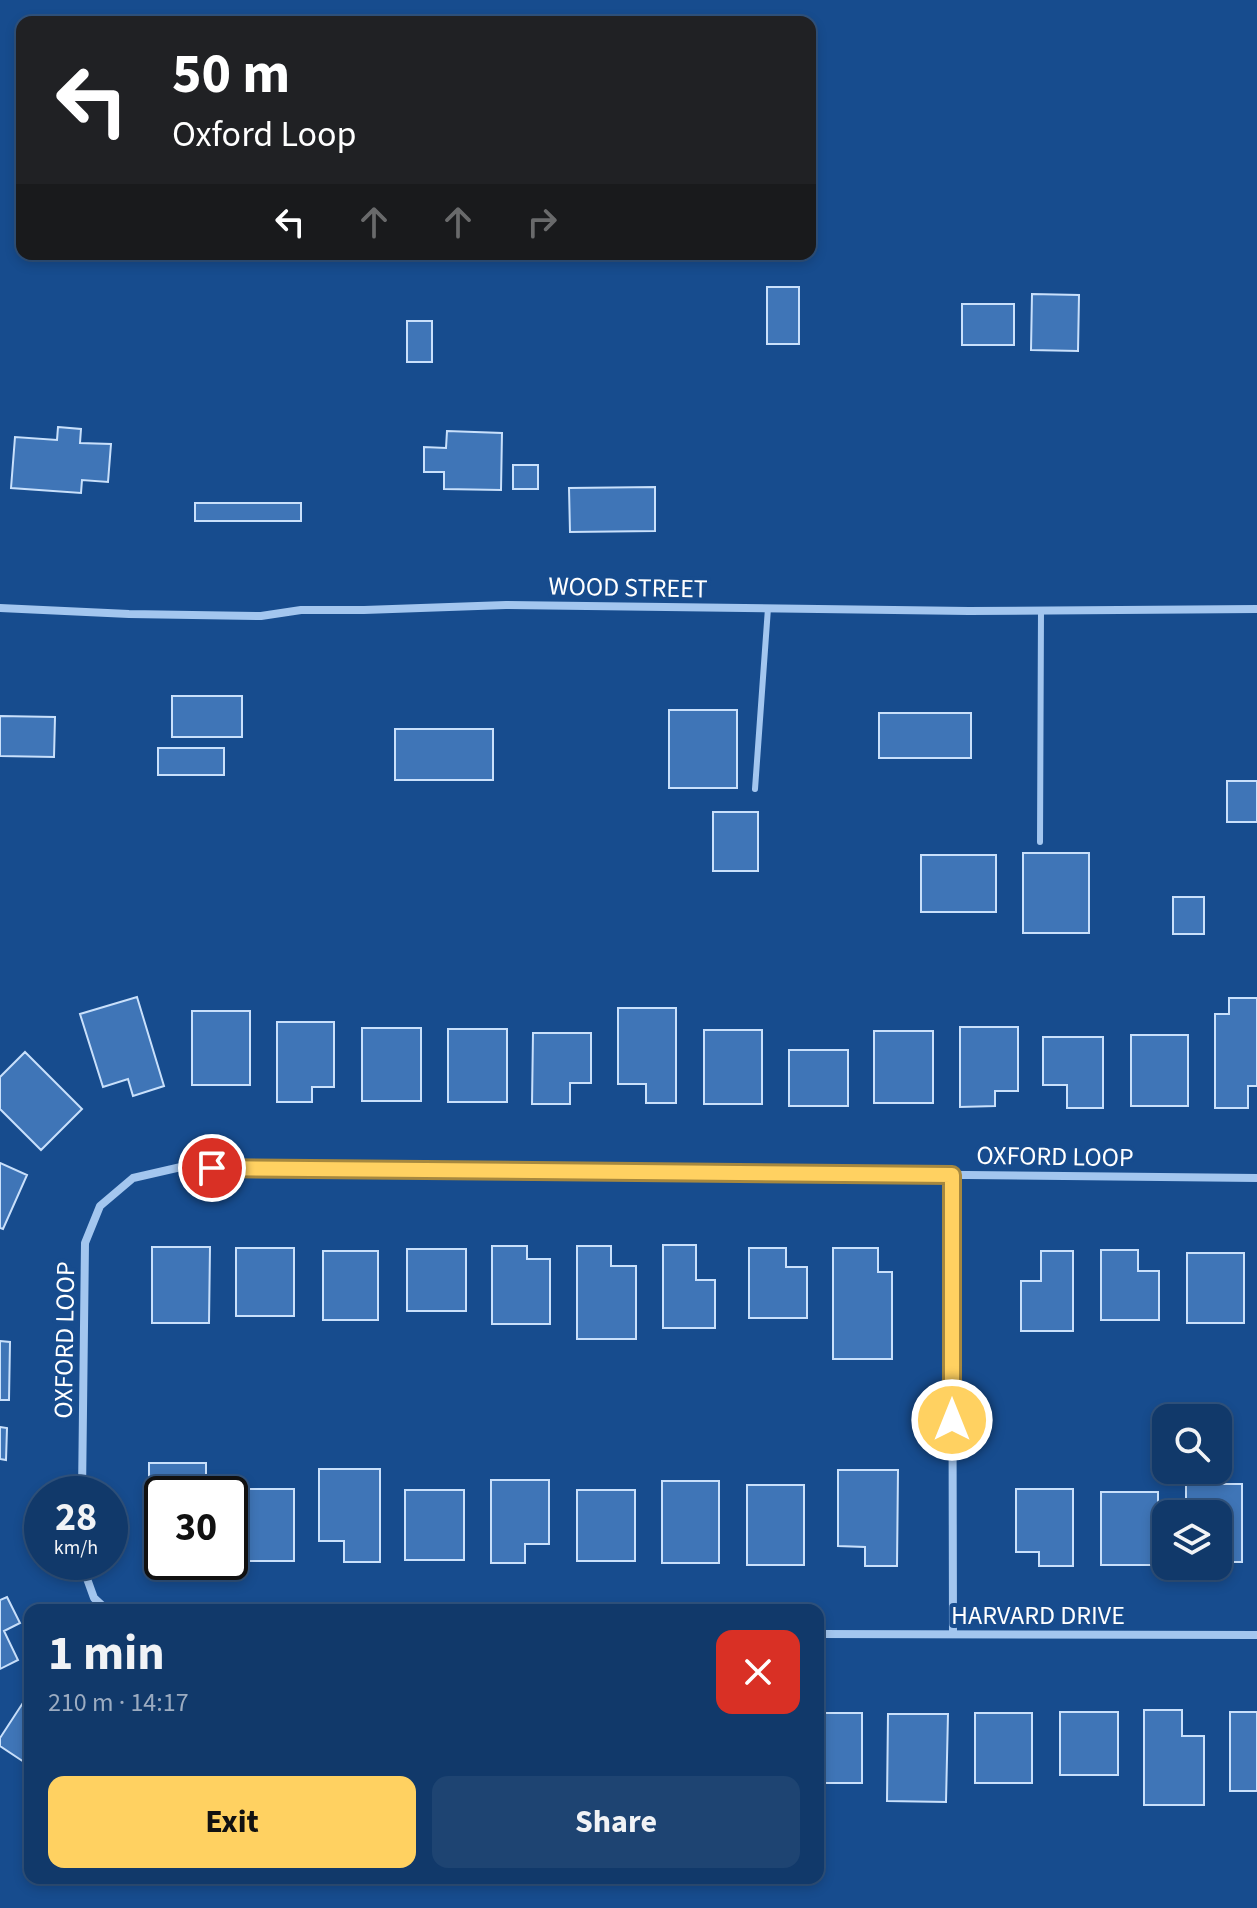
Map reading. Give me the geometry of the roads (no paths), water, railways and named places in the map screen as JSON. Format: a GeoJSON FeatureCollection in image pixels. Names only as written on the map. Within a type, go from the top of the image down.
{"type":"FeatureCollection","features":[{"type":"Feature","properties":{"kind":"street","name":"WOOD STREET"},"geometry":{"type":"LineString","coordinates":[[0,608],[261,616],[301,610],[506,605],[1257,609]]}},
{"type":"Feature","properties":{"kind":"street","name":"OXFORD LOOP"},"geometry":{"type":"LineString","coordinates":[[82,1476],[85,1243],[100,1206],[133,1178],[181,1167],[1257,1178]]}},
{"type":"Feature","properties":{"kind":"street"},"geometry":{"type":"LineString","coordinates":[[952,1175],[953,1634]]}},
{"type":"Feature","properties":{"kind":"street"},"geometry":{"type":"LineString","coordinates":[[88,1580],[94,1598],[100,1604]]}},
{"type":"Feature","properties":{"kind":"street","name":"HARVARD DRIVE"},"geometry":{"type":"LineString","coordinates":[[824,1634],[1257,1635]]}},
{"type":"Feature","properties":{"kind":"lane"},"geometry":{"type":"LineString","coordinates":[[755,789],[768,608]]}},
{"type":"Feature","properties":{"kind":"lane"},"geometry":{"type":"LineString","coordinates":[[1040,842],[1041,610]]}}]}
